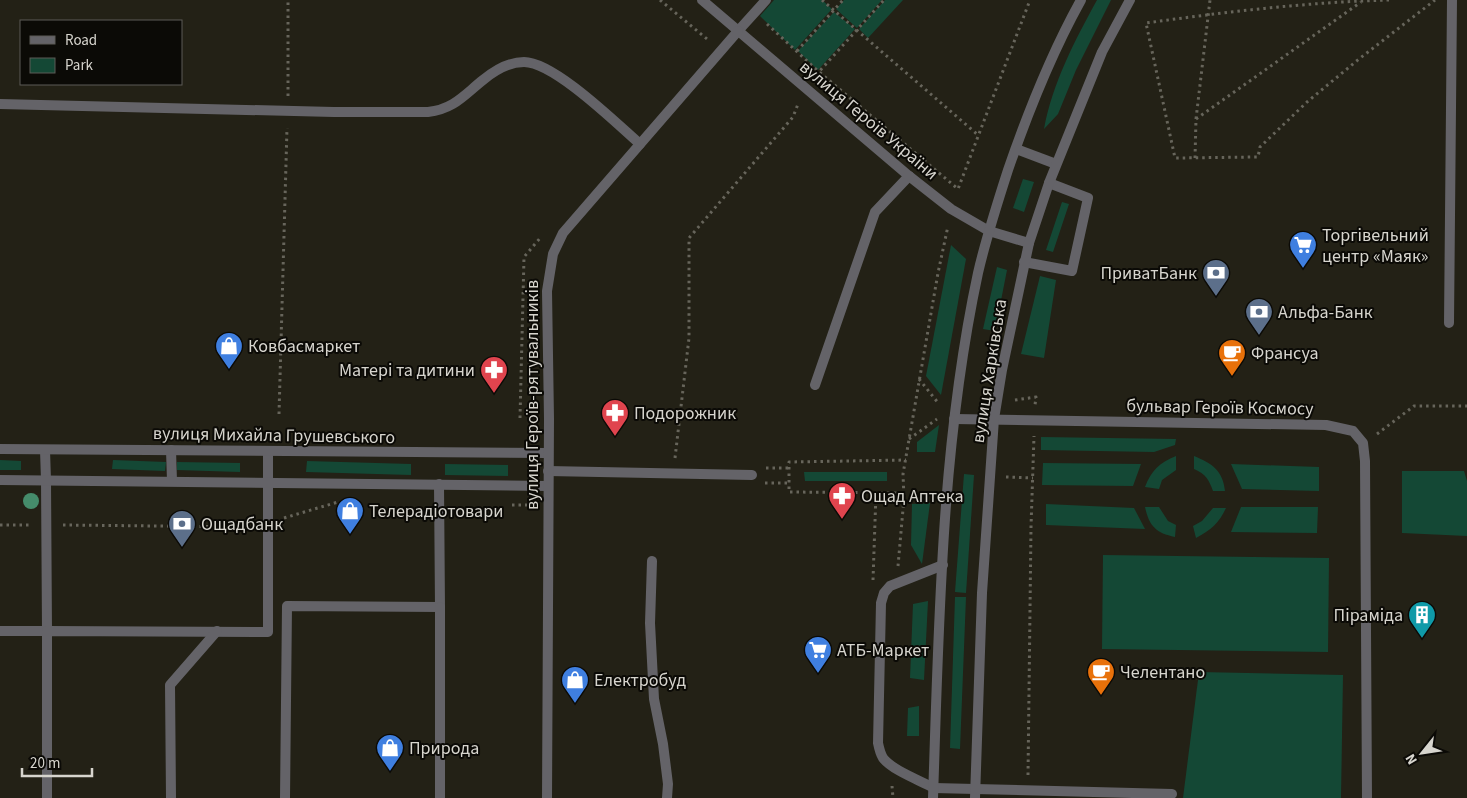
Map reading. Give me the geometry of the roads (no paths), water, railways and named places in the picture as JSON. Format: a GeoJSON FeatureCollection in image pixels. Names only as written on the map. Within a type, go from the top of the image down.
{"type":"FeatureCollection","features":[{"type":"Feature","properties":{"kind":"street","name":"вулиця Героїв України"},"geometry":{"type":"LineString","coordinates":[[702,0],[908,176],[952,209],[989,231],[1029,243]]}},
{"type":"Feature","properties":{"kind":"street","name":"вулиця Героїв-рятувальників"},"geometry":{"type":"LineString","coordinates":[[547,798],[548,291],[553,254],[563,233],[766,0]]}},
{"type":"Feature","properties":{"kind":"street","name":"вулиця Харківська"},"geometry":{"type":"LineString","coordinates":[[933,793],[936,679],[948,473],[964,346],[978,272],[989,231],[1016,149],[1036,96],[1068,23],[1081,0]]}},
{"type":"Feature","properties":{"kind":"street","name":"вулиця Харківська"},"geometry":{"type":"LineString","coordinates":[[975,794],[982,602],[994,419],[1024,262],[1056,164],[1102,52],[1130,0]]}},
{"type":"Feature","properties":{"kind":"street"},"geometry":{"type":"LineString","coordinates":[[1449,323],[1452,0]]}},
{"type":"Feature","properties":{"kind":"street"},"geometry":{"type":"LineString","coordinates":[[0,104],[441,111],[452,105],[498,70],[511,63],[524,62],[540,66],[560,76],[640,144]]}},
{"type":"Feature","properties":{"kind":"street"},"geometry":{"type":"LineString","coordinates":[[1016,149],[1056,164]]}},
{"type":"Feature","properties":{"kind":"street"},"geometry":{"type":"LineString","coordinates":[[815,385],[874,212],[908,176]]}},
{"type":"Feature","properties":{"kind":"street"},"geometry":{"type":"LineString","coordinates":[[1024,262],[1072,271],[1088,198],[1049,183]]}},
{"type":"Feature","properties":{"kind":"street","name":"бульвар Героїв Космосу"},"geometry":{"type":"LineString","coordinates":[[954,419],[1326,425],[1353,431],[1364,443],[1367,798]]}},
{"type":"Feature","properties":{"kind":"street","name":"вулиця Михайла Грушевського"},"geometry":{"type":"LineString","coordinates":[[0,449],[548,453]]}},
{"type":"Feature","properties":{"kind":"street"},"geometry":{"type":"LineString","coordinates":[[45,450],[47,525],[47,798]]}},
{"type":"Feature","properties":{"kind":"street"},"geometry":{"type":"LineString","coordinates":[[171,450],[172,481]]}},
{"type":"Feature","properties":{"kind":"street"},"geometry":{"type":"LineString","coordinates":[[0,632],[217,630],[268,632],[268,451]]}},
{"type":"Feature","properties":{"kind":"street"},"geometry":{"type":"LineString","coordinates":[[548,471],[752,475]]}},
{"type":"Feature","properties":{"kind":"street"},"geometry":{"type":"LineString","coordinates":[[0,480],[439,484],[548,491]]}},
{"type":"Feature","properties":{"kind":"street"},"geometry":{"type":"LineString","coordinates":[[439,484],[440,798]]}},
{"type":"Feature","properties":{"kind":"street"},"geometry":{"type":"LineString","coordinates":[[652,562],[650,623],[654,699],[663,744],[668,798]]}},
{"type":"Feature","properties":{"kind":"street"},"geometry":{"type":"LineString","coordinates":[[943,565],[890,586],[884,594],[881,603],[878,743],[884,758],[891,765],[933,793],[975,794],[1027,790],[1172,794]]}},
{"type":"Feature","properties":{"kind":"street"},"geometry":{"type":"LineString","coordinates":[[285,798],[288,606],[440,607]]}},
{"type":"Feature","properties":{"kind":"street"},"geometry":{"type":"LineString","coordinates":[[170,798],[170,685],[217,630]]}},
{"type":"Feature","properties":{"kind":"place","name":"Торгівельний центр «Маяк»"},"geometry":{"type":"Point","coordinates":[1303,269]}},
{"type":"Feature","properties":{"kind":"place","name":"ПриватБанк"},"geometry":{"type":"Point","coordinates":[1216,297]}},
{"type":"Feature","properties":{"kind":"place","name":"Альфа-Банк"},"geometry":{"type":"Point","coordinates":[1259,336]}},
{"type":"Feature","properties":{"kind":"place","name":"Ковбасмаркет"},"geometry":{"type":"Point","coordinates":[229,370]}},
{"type":"Feature","properties":{"kind":"place","name":"Франсуа"},"geometry":{"type":"Point","coordinates":[1232,377]}},
{"type":"Feature","properties":{"kind":"place","name":"Матері та дитини"},"geometry":{"type":"Point","coordinates":[494,394]}},
{"type":"Feature","properties":{"kind":"place","name":"Подорожник"},"geometry":{"type":"Point","coordinates":[615,437]}},
{"type":"Feature","properties":{"kind":"place","name":"Ощад Аптека"},"geometry":{"type":"Point","coordinates":[842,520]}},
{"type":"Feature","properties":{"kind":"place","name":"Телерадіотовари"},"geometry":{"type":"Point","coordinates":[350,535]}},
{"type":"Feature","properties":{"kind":"place","name":"Ощадбанк"},"geometry":{"type":"Point","coordinates":[182,548]}},
{"type":"Feature","properties":{"kind":"place","name":"Піраміда"},"geometry":{"type":"Point","coordinates":[1422,639]}},
{"type":"Feature","properties":{"kind":"place","name":"АТБ-Маркет"},"geometry":{"type":"Point","coordinates":[818,674]}},
{"type":"Feature","properties":{"kind":"place","name":"Челентано"},"geometry":{"type":"Point","coordinates":[1101,696]}},
{"type":"Feature","properties":{"kind":"place","name":"Електробуд"},"geometry":{"type":"Point","coordinates":[575,704]}},
{"type":"Feature","properties":{"kind":"place","name":"Природа"},"geometry":{"type":"Point","coordinates":[390,772]}}]}
